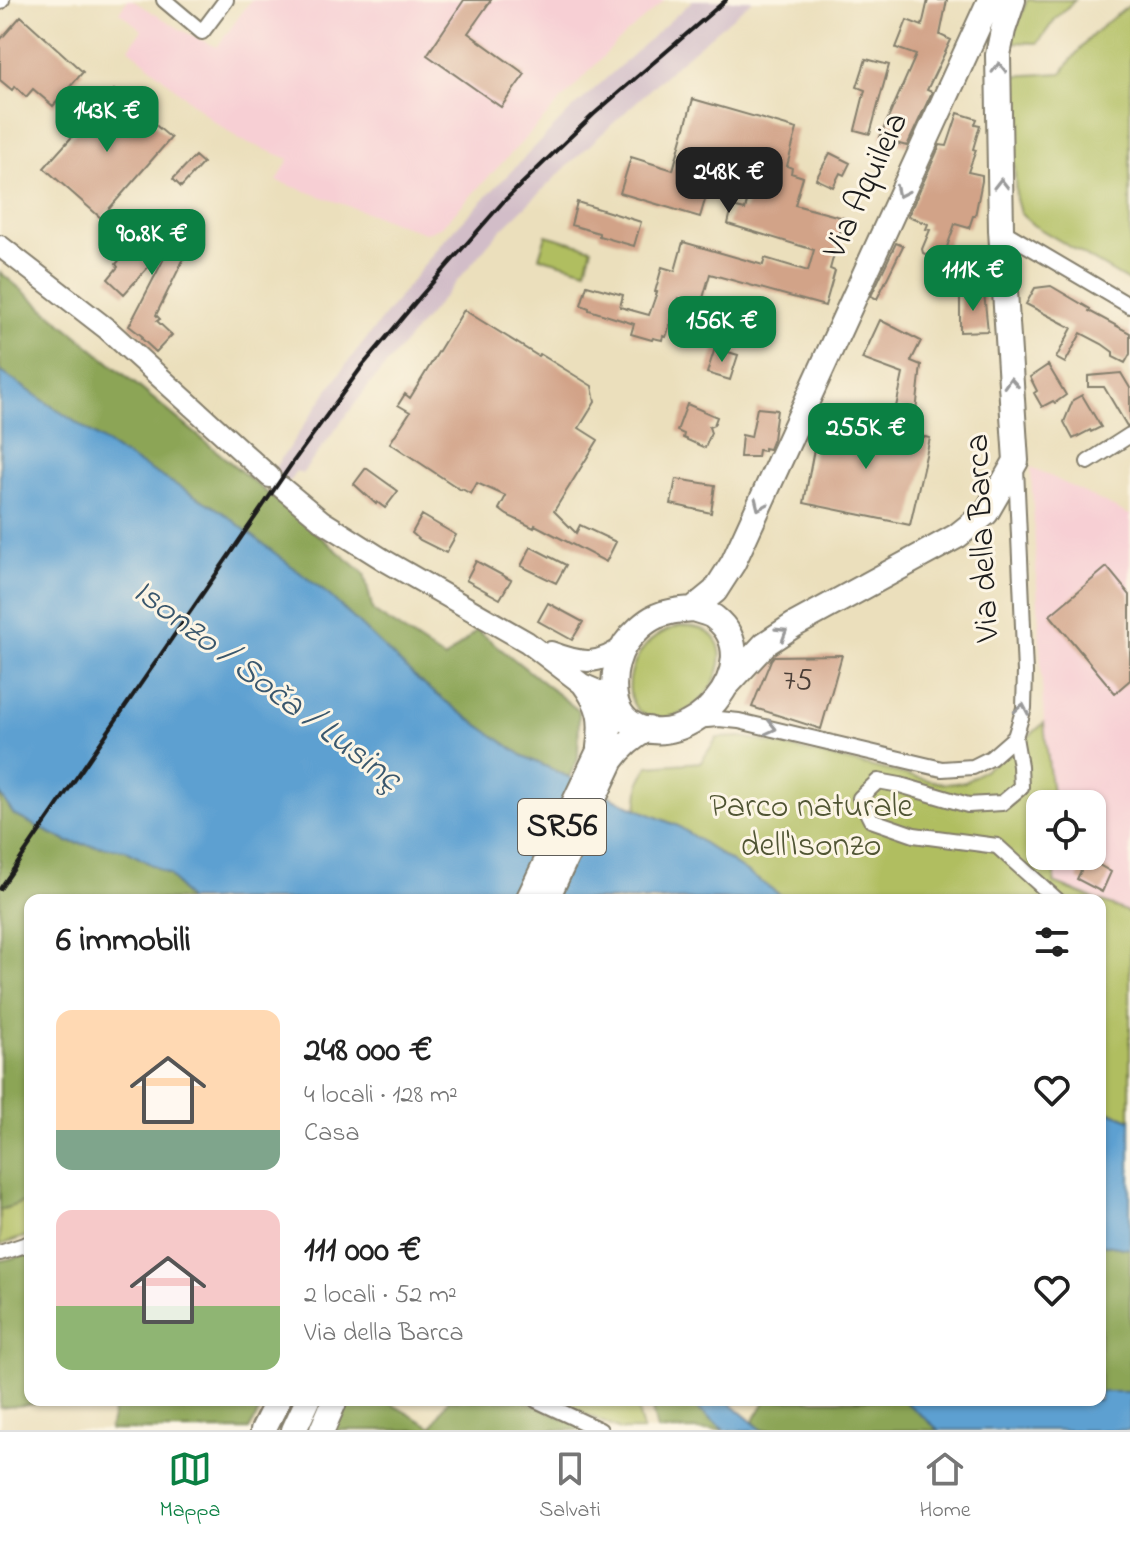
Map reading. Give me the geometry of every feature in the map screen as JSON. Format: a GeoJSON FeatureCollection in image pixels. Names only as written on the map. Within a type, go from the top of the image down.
{"type":"FeatureCollection","features":[{"type":"Feature","properties":{"kind":"main road","name":"Via Aquileia"},"geometry":{"type":"LineString","coordinates":[[693,609],[715,591],[734,560],[990,0]]}},
{"type":"Feature","properties":{"kind":"main road","name":"Via della Barca"},"geometry":{"type":"LineString","coordinates":[[1013,0],[998,55],[1001,230],[1016,461]]}},
{"type":"Feature","properties":{"kind":"main road"},"geometry":{"type":"LineString","coordinates":[[0,246],[107,329],[322,521],[527,642],[582,684],[616,703]]}},
{"type":"Feature","properties":{"kind":"main road"},"geometry":{"type":"LineString","coordinates":[[625,645],[614,683],[616,703],[627,721],[657,730],[680,727],[694,721],[765,644],[957,536],[986,513],[1016,461]]}},
{"type":"Feature","properties":{"kind":"main road"},"geometry":{"type":"LineString","coordinates":[[527,642],[575,661],[603,659],[614,654],[655,617],[675,610],[693,609],[714,616],[729,632],[734,650],[733,670],[726,686]]}},
{"type":"Feature","properties":{"kind":"main road"},"geometry":{"type":"LineString","coordinates":[[582,684],[593,702],[600,723],[604,757]]}},
{"type":"Feature","properties":{"kind":"main road","name":"SR56"},"geometry":{"type":"LineString","coordinates":[[548,894],[604,757],[616,703]]}},
{"type":"Feature","properties":{"kind":"main road","name":"SR56"},"geometry":{"type":"LineString","coordinates":[[531,894],[604,757],[648,729]]}},
{"type":"Feature","properties":{"kind":"main road"},"geometry":{"type":"LineString","coordinates":[[263,1430],[275,1406]]}},
{"type":"Feature","properties":{"kind":"main road"},"geometry":{"type":"LineString","coordinates":[[294,1430],[305,1406]]}},
{"type":"Feature","properties":{"kind":"main road"},"geometry":{"type":"LineString","coordinates":[[322,1430],[332,1406]]}},
{"type":"Feature","properties":{"kind":"street"},"geometry":{"type":"LineString","coordinates":[[164,0],[202,32],[226,0]]}},
{"type":"Feature","properties":{"kind":"street"},"geometry":{"type":"LineString","coordinates":[[1001,230],[1130,306]]}},
{"type":"Feature","properties":{"kind":"street"},"geometry":{"type":"LineString","coordinates":[[1088,462],[1130,435]]}},
{"type":"Feature","properties":{"kind":"street","name":"Via della Barca"},"geometry":{"type":"LineString","coordinates":[[1015,737],[1024,708],[1025,672],[1016,461]]}},
{"type":"Feature","properties":{"kind":"street"},"geometry":{"type":"LineString","coordinates":[[694,721],[739,721],[942,769],[973,767],[991,758],[1015,737]]}},
{"type":"Feature","properties":{"kind":"street"},"geometry":{"type":"LineString","coordinates":[[1015,737],[1021,787],[1002,803],[968,805],[878,781],[860,798],[871,820],[914,835],[997,846],[1050,894]]}},
{"type":"Feature","properties":{"kind":"street"},"geometry":{"type":"LineString","coordinates":[[0,1253],[24,1245]]}},
{"type":"Feature","properties":{"kind":"street"},"geometry":{"type":"LineString","coordinates":[[549,1406],[600,1430]]}},
{"type":"Feature","properties":{"kind":"shaded area"},"geometry":{"type":"Polygon","coordinates":[[[127,0],[217,47],[251,0],[665,0],[617,42],[442,226],[425,233],[277,181],[289,159],[241,140],[212,120],[129,48],[142,30],[119,12],[127,0]]]}},
{"type":"Feature","properties":{"kind":"shaded area"},"geometry":{"type":"Polygon","coordinates":[[[693,0],[753,0],[677,64],[497,234],[370,384],[302,474],[296,471],[288,484],[272,472],[342,370],[443,241],[569,112],[693,0]]]}},
{"type":"Feature","properties":{"kind":"shaded area"},"geometry":{"type":"Polygon","coordinates":[[[1031,467],[1130,515],[1130,913],[1106,904],[1106,894],[1082,894],[1054,883],[1056,870],[1106,870],[1106,790],[1051,790],[1044,723],[1031,467]]]}},
{"type":"Feature","properties":{"kind":"green space"},"geometry":{"type":"Polygon","coordinates":[[[1027,0],[1075,0],[1056,18],[1038,43],[1011,42],[1027,0]]]}},
{"type":"Feature","properties":{"kind":"green space"},"geometry":{"type":"Polygon","coordinates":[[[1130,5],[1130,282],[1033,225],[1020,213],[1016,199],[1010,76],[1062,73],[1093,35],[1130,5]]]}},
{"type":"Feature","properties":{"kind":"green space"},"geometry":{"type":"Polygon","coordinates":[[[546,235],[592,248],[586,270],[539,257],[546,235]]]}},
{"type":"Feature","properties":{"kind":"green space"},"geometry":{"type":"Polygon","coordinates":[[[0,272],[364,573],[373,611],[445,659],[477,630],[579,711],[578,759],[569,777],[523,756],[419,681],[221,511],[121,453],[0,371],[0,272]]]}},
{"type":"Feature","properties":{"kind":"green space"},"geometry":{"type":"Polygon","coordinates":[[[679,626],[702,629],[715,639],[720,654],[718,670],[710,688],[697,703],[681,714],[661,718],[649,716],[633,704],[631,673],[644,648],[652,640],[679,626]]]}},
{"type":"Feature","properties":{"kind":"green space","name":"Parco naturale dell'Isonzo"},"geometry":{"type":"Polygon","coordinates":[[[1044,723],[1051,790],[1026,790],[1026,870],[1056,870],[1054,883],[1082,894],[779,894],[678,826],[637,809],[640,782],[648,766],[701,762],[717,738],[758,740],[945,784],[965,782],[1010,753],[1044,723]]]}},
{"type":"Feature","properties":{"kind":"green space"},"geometry":{"type":"Polygon","coordinates":[[[0,794],[14,815],[68,842],[125,850],[170,875],[184,894],[24,894],[24,1202],[0,1210],[0,794]]]}},
{"type":"Feature","properties":{"kind":"green space"},"geometry":{"type":"Polygon","coordinates":[[[1106,903],[1130,913],[1130,1120],[1106,1110],[1106,903]]]}},
{"type":"Feature","properties":{"kind":"green space"},"geometry":{"type":"Polygon","coordinates":[[[24,1202],[24,1237],[0,1245],[0,1210],[24,1202]]]}},
{"type":"Feature","properties":{"kind":"green space"},"geometry":{"type":"Polygon","coordinates":[[[1106,1245],[1130,1249],[1130,1392],[1106,1392],[1106,1245]]]}},
{"type":"Feature","properties":{"kind":"green space"},"geometry":{"type":"Polygon","coordinates":[[[24,1255],[24,1405],[0,1408],[0,1261],[24,1255]]]}},
{"type":"Feature","properties":{"kind":"green space"},"geometry":{"type":"Polygon","coordinates":[[[115,1406],[263,1406],[249,1430],[109,1430],[115,1406]]]}},
{"type":"Feature","properties":{"kind":"green space"},"geometry":{"type":"Polygon","coordinates":[[[341,1406],[395,1406],[432,1427],[444,1406],[536,1406],[588,1430],[331,1430],[341,1406]]]}},
{"type":"Feature","properties":{"kind":"green space"},"geometry":{"type":"Polygon","coordinates":[[[568,1406],[637,1406],[643,1430],[620,1430],[568,1406]]]}},
{"type":"Feature","properties":{"kind":"green space"},"geometry":{"type":"Polygon","coordinates":[[[657,1406],[694,1406],[724,1430],[657,1430],[652,1410],[657,1406]]]}},
{"type":"Feature","properties":{"kind":"green space"},"geometry":{"type":"Polygon","coordinates":[[[762,1406],[910,1406],[939,1430],[762,1430],[753,1422],[762,1406]]]}},
{"type":"Feature","properties":{"kind":"water","name":"Isonzo / Soča / Lusinç"},"geometry":{"type":"Polygon","coordinates":[[[0,371],[121,453],[221,511],[330,596],[419,681],[523,756],[678,826],[779,894],[184,894],[170,875],[125,850],[68,842],[14,815],[0,794],[0,371]]]}},
{"type":"Feature","properties":{"kind":"water"},"geometry":{"type":"Polygon","coordinates":[[[1106,1110],[1130,1120],[1130,1249],[1106,1245],[1106,1110]]]}},
{"type":"Feature","properties":{"kind":"water"},"geometry":{"type":"Polygon","coordinates":[[[1106,1392],[1130,1392],[1130,1430],[939,1430],[910,1406],[1106,1406],[1106,1392]]]}},
{"type":"Feature","properties":{"kind":"water"},"geometry":{"type":"Polygon","coordinates":[[[694,1406],[733,1406],[762,1430],[724,1430],[694,1406]]]}},
{"type":"Feature","properties":{"kind":"building"},"geometry":{"type":"Polygon","coordinates":[[[464,0],[491,0],[468,33],[525,74],[501,107],[427,55],[464,0]]]}},
{"type":"Feature","properties":{"kind":"building"},"geometry":{"type":"Polygon","coordinates":[[[928,0],[947,0],[940,35],[951,40],[927,90],[932,92],[907,146],[880,137],[916,55],[896,48],[907,20],[922,26],[928,0]]]}},
{"type":"Feature","properties":{"kind":"building"},"geometry":{"type":"Polygon","coordinates":[[[21,16],[83,72],[53,106],[33,89],[26,97],[15,86],[12,90],[0,80],[0,40],[21,16]]]}},
{"type":"Feature","properties":{"kind":"building"},"geometry":{"type":"Polygon","coordinates":[[[866,59],[889,65],[870,134],[855,130],[865,90],[857,87],[866,59]]]}},
{"type":"Feature","properties":{"kind":"building"},"geometry":{"type":"Polygon","coordinates":[[[114,90],[171,138],[101,218],[44,168],[114,90]]]}},
{"type":"Feature","properties":{"kind":"building"},"geometry":{"type":"Polygon","coordinates":[[[693,99],[797,129],[787,166],[792,168],[791,173],[803,177],[795,205],[844,218],[830,269],[835,271],[825,306],[710,274],[701,305],[678,298],[666,337],[652,340],[631,334],[634,324],[581,305],[587,285],[623,295],[620,307],[649,315],[662,267],[675,271],[683,242],[763,265],[765,258],[808,271],[814,250],[728,224],[732,207],[745,210],[751,185],[713,173],[700,217],[620,193],[631,157],[673,170],[693,99]]]}},
{"type":"Feature","properties":{"kind":"building"},"geometry":{"type":"Polygon","coordinates":[[[958,113],[977,119],[975,124],[980,125],[968,172],[982,175],[982,181],[975,216],[969,228],[955,224],[947,247],[988,256],[985,272],[929,259],[930,256],[922,249],[930,230],[926,229],[928,224],[908,216],[940,145],[947,146],[958,113]]]}},
{"type":"Feature","properties":{"kind":"building"},"geometry":{"type":"Polygon","coordinates":[[[830,153],[850,163],[833,187],[816,179],[830,153]]]}},
{"type":"Feature","properties":{"kind":"building"},"geometry":{"type":"Polygon","coordinates":[[[195,156],[203,163],[181,187],[173,179],[195,156]]]}},
{"type":"Feature","properties":{"kind":"building"},"geometry":{"type":"Polygon","coordinates":[[[577,202],[641,222],[634,246],[571,225],[577,202]]]}},
{"type":"Feature","properties":{"kind":"building"},"geometry":{"type":"Polygon","coordinates":[[[158,215],[191,244],[156,315],[160,319],[157,321],[172,335],[156,352],[129,326],[171,245],[124,294],[108,279],[118,267],[116,264],[158,215]]]}},
{"type":"Feature","properties":{"kind":"building"},"geometry":{"type":"Polygon","coordinates":[[[896,243],[903,246],[877,299],[871,296],[896,243]]]}},
{"type":"Feature","properties":{"kind":"building"},"geometry":{"type":"Polygon","coordinates":[[[1051,286],[1130,333],[1130,354],[1125,363],[1113,357],[1113,352],[1102,344],[1081,333],[1065,363],[1056,358],[1072,328],[1026,304],[1035,288],[1051,286]]]}},
{"type":"Feature","properties":{"kind":"building"},"geometry":{"type":"Polygon","coordinates":[[[984,293],[988,331],[960,332],[960,296],[984,293]]]}},
{"type":"Feature","properties":{"kind":"building"},"geometry":{"type":"Polygon","coordinates":[[[464,310],[592,386],[595,402],[579,428],[598,440],[554,511],[576,533],[580,525],[616,542],[606,562],[535,525],[534,528],[507,515],[499,509],[506,496],[477,483],[471,494],[461,490],[390,443],[410,412],[398,405],[405,394],[410,398],[464,310]]]}},
{"type":"Feature","properties":{"kind":"building"},"geometry":{"type":"Polygon","coordinates":[[[880,320],[921,341],[911,361],[921,365],[916,412],[896,407],[903,374],[862,359],[880,320]]]}},
{"type":"Feature","properties":{"kind":"building"},"geometry":{"type":"Polygon","coordinates":[[[715,348],[738,355],[730,380],[707,373],[715,348]]]}},
{"type":"Feature","properties":{"kind":"building"},"geometry":{"type":"Polygon","coordinates":[[[1048,365],[1066,395],[1042,407],[1030,377],[1048,365]]]}},
{"type":"Feature","properties":{"kind":"building"},"geometry":{"type":"Polygon","coordinates":[[[1121,373],[1130,388],[1130,425],[1127,426],[1104,387],[1088,387],[1088,376],[1121,373]]]}},
{"type":"Feature","properties":{"kind":"building"},"geometry":{"type":"Polygon","coordinates":[[[1082,395],[1101,427],[1073,439],[1064,422],[1073,400],[1082,395]]]}},
{"type":"Feature","properties":{"kind":"building"},"geometry":{"type":"Polygon","coordinates":[[[687,404],[717,417],[714,425],[709,427],[711,433],[705,448],[683,438],[684,434],[677,431],[687,404]]]}},
{"type":"Feature","properties":{"kind":"building"},"geometry":{"type":"Polygon","coordinates":[[[757,408],[777,410],[773,439],[769,449],[758,450],[757,457],[740,457],[742,435],[751,437],[757,408]]]}},
{"type":"Feature","properties":{"kind":"building"},"geometry":{"type":"Polygon","coordinates":[[[820,417],[930,438],[910,525],[804,503],[820,417]]]}},
{"type":"Feature","properties":{"kind":"building"},"geometry":{"type":"Polygon","coordinates":[[[366,468],[398,491],[385,508],[354,484],[366,468]]]}},
{"type":"Feature","properties":{"kind":"building"},"geometry":{"type":"Polygon","coordinates":[[[676,479],[715,485],[711,513],[671,504],[676,479]]]}},
{"type":"Feature","properties":{"kind":"building"},"geometry":{"type":"Polygon","coordinates":[[[422,515],[456,535],[446,553],[412,533],[422,515]]]}},
{"type":"Feature","properties":{"kind":"building"},"geometry":{"type":"Polygon","coordinates":[[[531,547],[566,565],[556,583],[521,566],[531,547]]]}},
{"type":"Feature","properties":{"kind":"building"},"geometry":{"type":"Polygon","coordinates":[[[476,561],[511,580],[500,599],[466,580],[476,561]]]}},
{"type":"Feature","properties":{"kind":"building"},"geometry":{"type":"Polygon","coordinates":[[[1107,567],[1130,595],[1130,680],[1115,693],[1050,615],[1107,567]]]}},
{"type":"Feature","properties":{"kind":"building"},"geometry":{"type":"Polygon","coordinates":[[[548,603],[583,622],[572,640],[538,621],[548,603]]]}},
{"type":"Feature","properties":{"kind":"building"},"geometry":{"type":"Polygon","coordinates":[[[842,655],[821,729],[752,707],[774,656],[842,655]]]}},
{"type":"Feature","properties":{"kind":"building"},"geometry":{"type":"Polygon","coordinates":[[[1106,869],[1111,872],[1102,892],[1077,879],[1081,870],[1106,869]]]}},
{"type":"Feature","properties":{"kind":"railway"},"geometry":{"type":"LineString","coordinates":[[0,889],[363,365],[503,202],[594,114],[726,0]]}}]}
